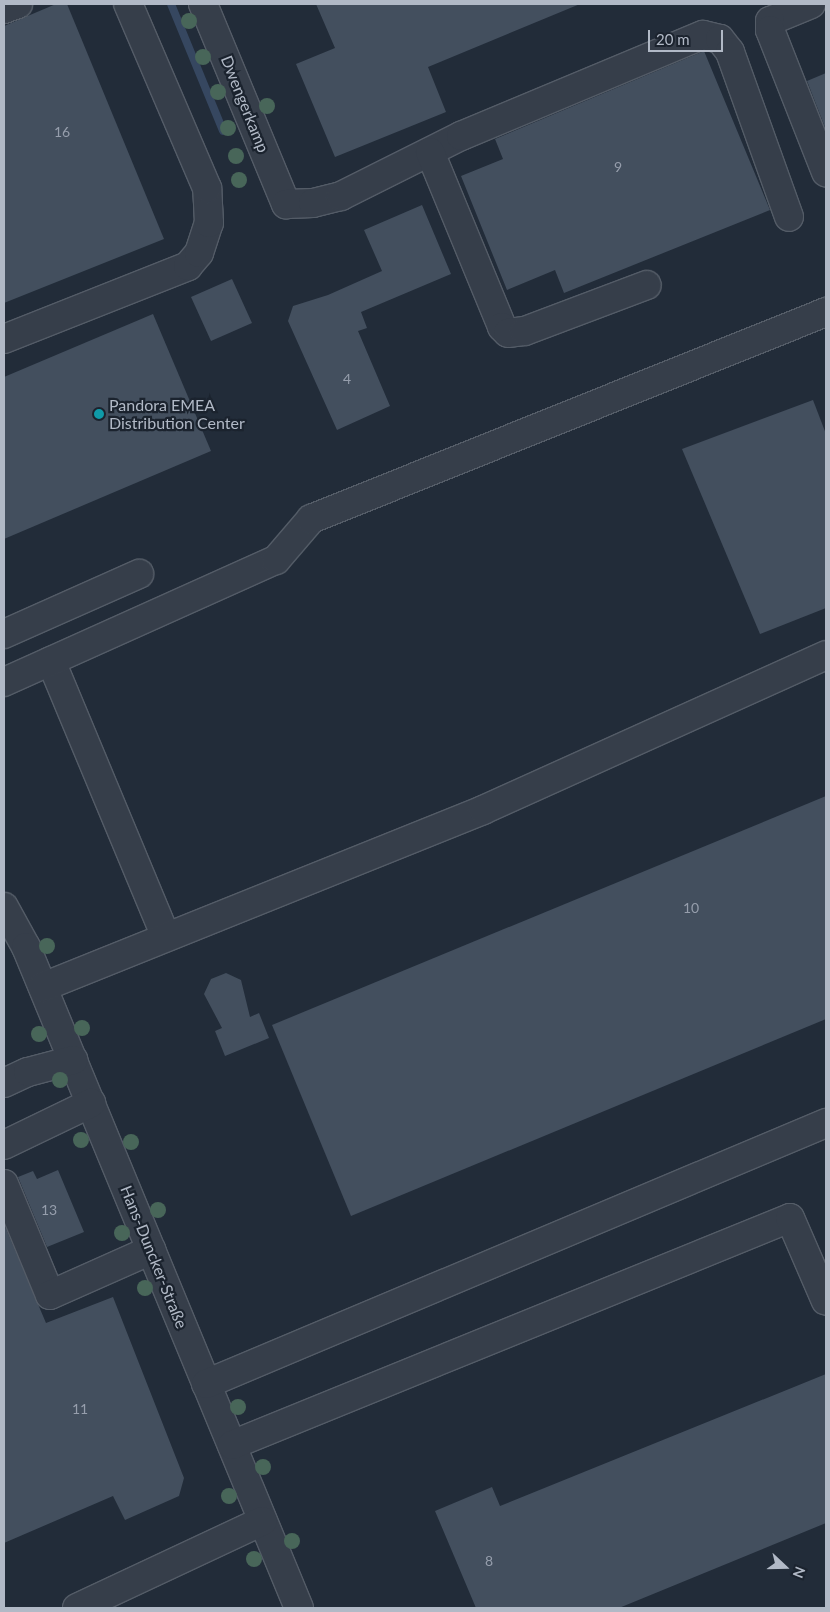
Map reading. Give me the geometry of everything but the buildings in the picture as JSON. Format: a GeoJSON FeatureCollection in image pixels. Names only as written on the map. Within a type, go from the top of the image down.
{"type":"FeatureCollection","features":[{"type":"Feature","properties":{"kind":"street"},"geometry":{"type":"LineString","coordinates":[[4,9],[18,4]]}},
{"type":"Feature","properties":{"kind":"street"},"geometry":{"type":"LineString","coordinates":[[4,339],[188,266],[199,253],[209,223],[206,188],[128,4]]}},
{"type":"Feature","properties":{"kind":"street","name":"Dwengerkamp"},"geometry":{"type":"LineString","coordinates":[[203,4],[286,204],[313,204],[342,196],[430,152]]}},
{"type":"Feature","properties":{"kind":"street"},"geometry":{"type":"LineString","coordinates":[[811,4],[770,21],[770,30],[826,172]]}},
{"type":"Feature","properties":{"kind":"street"},"geometry":{"type":"LineString","coordinates":[[647,285],[525,331],[508,333],[502,327],[430,152],[538,102],[703,35],[710,36],[720,39],[730,52],[790,218]]}},
{"type":"Feature","properties":{"kind":"street"},"geometry":{"type":"LineString","coordinates":[[4,682],[276,560],[311,519],[826,312]]}},
{"type":"Feature","properties":{"kind":"street"},"geometry":{"type":"LineString","coordinates":[[4,634],[139,574]]}},
{"type":"Feature","properties":{"kind":"street"},"geometry":{"type":"LineString","coordinates":[[43,987],[483,810],[826,655]]}},
{"type":"Feature","properties":{"kind":"street"},"geometry":{"type":"LineString","coordinates":[[51,661],[166,937]]}},
{"type":"Feature","properties":{"kind":"street","name":"Hans-Duncker-Straße"},"geometry":{"type":"LineString","coordinates":[[8,923],[43,987],[299,1608]]}},
{"type":"Feature","properties":{"kind":"street"},"geometry":{"type":"LineString","coordinates":[[4,1083],[28,1072],[73,1060]]}},
{"type":"Feature","properties":{"kind":"street"},"geometry":{"type":"LineString","coordinates":[[4,1145],[91,1103]]}},
{"type":"Feature","properties":{"kind":"street"},"geometry":{"type":"LineString","coordinates":[[206,1384],[826,1123]]}},
{"type":"Feature","properties":{"kind":"street"},"geometry":{"type":"LineString","coordinates":[[4,1184],[50,1295],[151,1250]]}},
{"type":"Feature","properties":{"kind":"street"},"geometry":{"type":"LineString","coordinates":[[232,1445],[790,1218],[826,1301]]}},
{"type":"Feature","properties":{"kind":"street"},"geometry":{"type":"LineString","coordinates":[[77,1608],[263,1521]]}},
{"type":"Feature","properties":{"kind":"waterway"},"geometry":{"type":"LineString","coordinates":[[171,4],[223,131]]}},
{"type":"Feature","properties":{"kind":"place","name":"Pandora EMEA Distribution Center"},"geometry":{"type":"Point","coordinates":[99,414]}}]}
